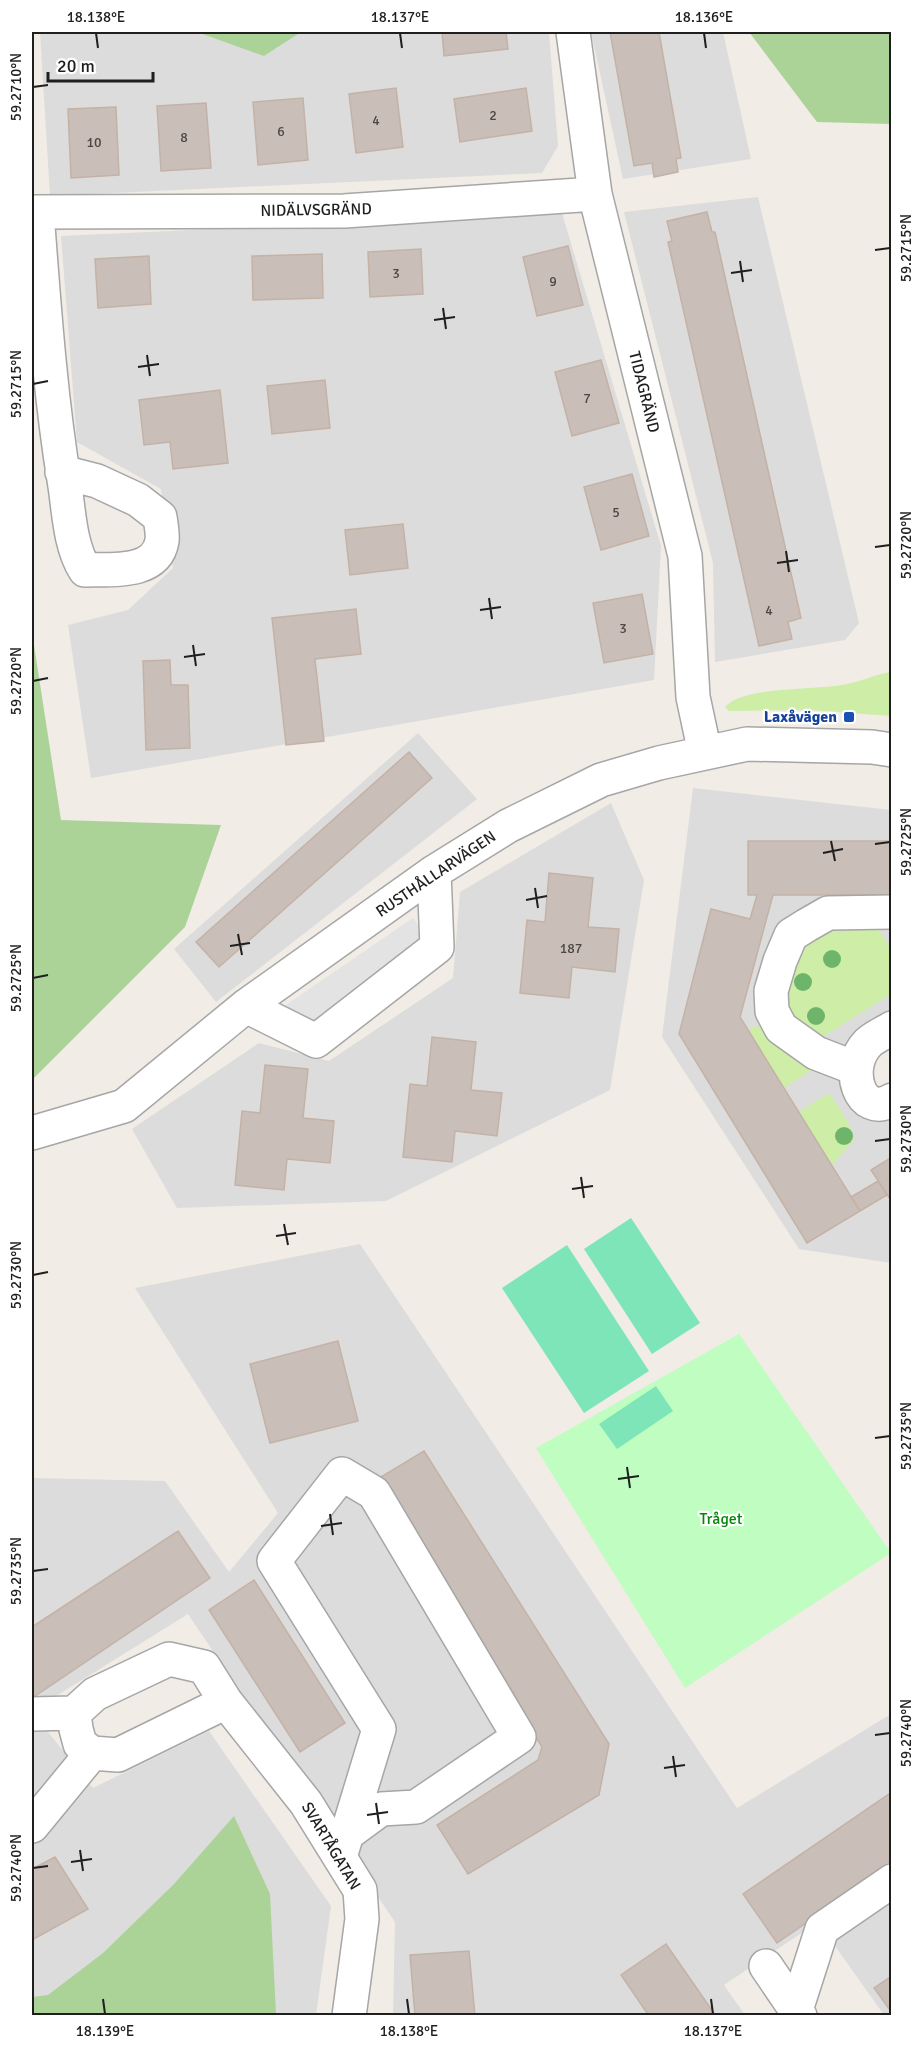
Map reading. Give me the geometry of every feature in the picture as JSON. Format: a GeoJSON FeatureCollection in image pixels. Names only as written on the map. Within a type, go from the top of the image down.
{"type":"FeatureCollection","features":[{"type":"Feature","properties":{"kind":"street","name":"TIDAGRÄND"},"geometry":{"type":"LineString","coordinates":[[573,32],[595,194],[685,556],[693,697],[705,753]]}},
{"type":"Feature","properties":{"kind":"street","name":"NIDÄLVSGRÄND"},"geometry":{"type":"LineString","coordinates":[[62,472],[47,351],[34,213],[344,211],[595,194]]}},
{"type":"Feature","properties":{"kind":"street","name":"RUSTHÅLLARVÄGEN"},"geometry":{"type":"LineString","coordinates":[[32,1133],[124,1106],[246,1006],[434,873],[507,826],[602,780],[659,763],[747,744],[872,747],[891,750]]}},
{"type":"Feature","properties":{"kind":"street"},"geometry":{"type":"LineString","coordinates":[[246,1006],[316,1041],[437,947],[434,873]]}},
{"type":"Feature","properties":{"kind":"street"},"geometry":{"type":"LineString","coordinates":[[855,1068],[816,1053],[781,1028],[772,1011],[771,991],[790,935],[828,913],[891,912]]}},
{"type":"Feature","properties":{"kind":"street"},"geometry":{"type":"LineString","coordinates":[[891,1028],[868,1042],[859,1055],[855,1068],[855,1080],[861,1094],[870,1102],[885,1103],[891,1100]]}},
{"type":"Feature","properties":{"kind":"street"},"geometry":{"type":"LineString","coordinates":[[342,1474],[374,1493],[519,1737],[416,1807],[381,1809],[343,1845],[380,1729],[274,1561],[342,1474]]}},
{"type":"Feature","properties":{"kind":"street","name":"SVARTÅGATAN"},"geometry":{"type":"LineString","coordinates":[[74,1713],[95,1694],[169,1659],[204,1667],[226,1702],[306,1803],[343,1845],[360,1890],[362,1919],[349,2016]]}},
{"type":"Feature","properties":{"kind":"street"},"geometry":{"type":"LineString","coordinates":[[32,1714],[74,1713],[80,1744],[92,1753],[118,1755],[226,1702]]}},
{"type":"Feature","properties":{"kind":"street"},"geometry":{"type":"LineString","coordinates":[[32,1826],[92,1753]]}},
{"type":"Feature","properties":{"kind":"street"},"geometry":{"type":"LineString","coordinates":[[798,2013],[822,1929],[891,1881]]}},
{"type":"Feature","properties":{"kind":"street"},"geometry":{"type":"LineString","coordinates":[[766,1966],[798,2013]]}},
{"type":"Feature","properties":{"kind":"shaded area"},"geometry":{"type":"Polygon","coordinates":[[[40,32],[549,32],[558,146],[542,173],[50,196],[40,32]]]}},
{"type":"Feature","properties":{"kind":"shaded area"},"geometry":{"type":"Polygon","coordinates":[[[591,32],[723,32],[751,159],[623,179],[591,32]]]}},
{"type":"Feature","properties":{"kind":"shaded area"},"geometry":{"type":"Polygon","coordinates":[[[758,197],[859,623],[845,640],[715,662],[713,563],[624,212],[758,197]]]}},
{"type":"Feature","properties":{"kind":"shaded area"},"geometry":{"type":"Polygon","coordinates":[[[562,213],[661,546],[654,680],[91,778],[68,625],[128,610],[173,568],[161,489],[77,442],[61,236],[562,213]]]}},
{"type":"Feature","properties":{"kind":"shaded area"},"geometry":{"type":"Polygon","coordinates":[[[418,733],[477,799],[216,1002],[174,949],[418,733]]]}},
{"type":"Feature","properties":{"kind":"shaded area"},"geometry":{"type":"Polygon","coordinates":[[[693,788],[891,810],[891,1019],[836,1068],[891,1116],[891,1263],[799,1249],[662,1037],[693,788]]]}},
{"type":"Feature","properties":{"kind":"shaded area"},"geometry":{"type":"Polygon","coordinates":[[[611,803],[644,880],[610,1090],[386,1201],[177,1208],[132,1129],[259,1043],[329,1061],[453,978],[460,892],[611,803]]]}},
{"type":"Feature","properties":{"kind":"shaded area"},"geometry":{"type":"Polygon","coordinates":[[[413,918],[427,938],[311,1027],[286,1005],[413,918]]]}},
{"type":"Feature","properties":{"kind":"shaded area"},"geometry":{"type":"Polygon","coordinates":[[[360,1244],[737,1808],[891,1714],[891,2015],[884,2015],[818,1922],[724,1985],[745,2015],[393,2015],[395,1922],[188,1614],[32,1711],[32,1478],[165,1481],[229,1572],[278,1513],[135,1288],[360,1244]]]}},
{"type":"Feature","properties":{"kind":"shaded area"},"geometry":{"type":"Polygon","coordinates":[[[32,1712],[93,1788],[209,1731],[331,1906],[316,2015],[32,2015],[32,1712]]]}},
{"type":"Feature","properties":{"kind":"green space"},"geometry":{"type":"Polygon","coordinates":[[[197,32],[301,32],[264,56],[197,32]]]}},
{"type":"Feature","properties":{"kind":"green space"},"geometry":{"type":"Polygon","coordinates":[[[749,32],[891,32],[891,124],[817,122],[749,32]]]}},
{"type":"Feature","properties":{"kind":"green space"},"geometry":{"type":"Polygon","coordinates":[[[32,632],[61,820],[221,825],[185,927],[32,1080],[32,632]]]}},
{"type":"Feature","properties":{"kind":"green space"},"geometry":{"type":"Polygon","coordinates":[[[891,672],[891,716],[810,710],[729,711],[725,707],[734,700],[748,695],[847,684],[891,672]]]}},
{"type":"Feature","properties":{"kind":"green space"},"geometry":{"type":"Polygon","coordinates":[[[873,921],[891,949],[891,994],[821,1038],[807,1034],[782,1004],[803,934],[873,921]]]}},
{"type":"Feature","properties":{"kind":"green space"},"geometry":{"type":"Polygon","coordinates":[[[760,1026],[812,1067],[812,1070],[784,1088],[749,1031],[752,1027],[760,1026]]]}},
{"type":"Feature","properties":{"kind":"green space"},"geometry":{"type":"Polygon","coordinates":[[[829,1093],[845,1117],[853,1136],[853,1141],[832,1165],[799,1112],[829,1093]]]}},
{"type":"Feature","properties":{"kind":"green space"},"geometry":{"type":"Polygon","coordinates":[[[631,1218],[700,1323],[652,1354],[584,1249],[631,1218]]]}},
{"type":"Feature","properties":{"kind":"green space"},"geometry":{"type":"Polygon","coordinates":[[[567,1245],[649,1371],[584,1413],[502,1288],[567,1245]]]}},
{"type":"Feature","properties":{"kind":"green space","name":"Tråget"},"geometry":{"type":"Polygon","coordinates":[[[739,1334],[891,1553],[685,1688],[536,1448],[739,1334]]]}},
{"type":"Feature","properties":{"kind":"green space"},"geometry":{"type":"Polygon","coordinates":[[[656,1386],[673,1411],[617,1449],[599,1424],[656,1386]]]}},
{"type":"Feature","properties":{"kind":"green space"},"geometry":{"type":"Polygon","coordinates":[[[234,1816],[270,1894],[276,2014],[274,2016],[32,2015],[32,1997],[48,1995],[103,1953],[174,1884],[234,1816]]]}},
{"type":"Feature","properties":{"kind":"building"},"geometry":{"type":"Polygon","coordinates":[[[442,32],[506,32],[508,49],[444,56],[442,32]]]}},
{"type":"Feature","properties":{"kind":"building"},"geometry":{"type":"Polygon","coordinates":[[[610,32],[659,32],[681,158],[676,159],[678,172],[654,177],[652,163],[634,166],[610,32]]]}},
{"type":"Feature","properties":{"kind":"building"},"geometry":{"type":"Polygon","coordinates":[[[396,88],[403,147],[356,153],[349,94],[396,88]]]}},
{"type":"Feature","properties":{"kind":"building"},"geometry":{"type":"Polygon","coordinates":[[[526,88],[532,131],[460,142],[454,99],[526,88]]]}},
{"type":"Feature","properties":{"kind":"building"},"geometry":{"type":"Polygon","coordinates":[[[303,98],[308,160],[258,165],[253,102],[303,98]]]}},
{"type":"Feature","properties":{"kind":"building"},"geometry":{"type":"Polygon","coordinates":[[[206,103],[211,168],[161,171],[157,106],[206,103]]]}},
{"type":"Feature","properties":{"kind":"building"},"geometry":{"type":"Polygon","coordinates":[[[116,107],[119,175],[71,178],[68,109],[116,107]]]}},
{"type":"Feature","properties":{"kind":"building"},"geometry":{"type":"Polygon","coordinates":[[[707,212],[712,232],[715,232],[801,618],[788,622],[792,639],[759,646],[668,242],[672,241],[667,221],[707,212]]]}},
{"type":"Feature","properties":{"kind":"building"},"geometry":{"type":"Polygon","coordinates":[[[568,246],[583,305],[537,316],[523,257],[568,246]]]}},
{"type":"Feature","properties":{"kind":"building"},"geometry":{"type":"Polygon","coordinates":[[[421,249],[423,294],[370,297],[368,252],[421,249]]]}},
{"type":"Feature","properties":{"kind":"building"},"geometry":{"type":"Polygon","coordinates":[[[322,254],[323,298],[253,300],[252,256],[322,254]]]}},
{"type":"Feature","properties":{"kind":"building"},"geometry":{"type":"Polygon","coordinates":[[[149,256],[151,304],[98,308],[95,259],[149,256]]]}},
{"type":"Feature","properties":{"kind":"building"},"geometry":{"type":"Polygon","coordinates":[[[601,360],[619,423],[572,436],[555,372],[601,360]]]}},
{"type":"Feature","properties":{"kind":"building"},"geometry":{"type":"Polygon","coordinates":[[[325,380],[330,428],[272,434],[267,386],[325,380]]]}},
{"type":"Feature","properties":{"kind":"building"},"geometry":{"type":"Polygon","coordinates":[[[220,390],[228,463],[173,469],[170,442],[144,445],[139,400],[220,390]]]}},
{"type":"Feature","properties":{"kind":"building"},"geometry":{"type":"Polygon","coordinates":[[[632,474],[649,536],[601,550],[584,487],[632,474]]]}},
{"type":"Feature","properties":{"kind":"building"},"geometry":{"type":"Polygon","coordinates":[[[403,524],[408,568],[350,575],[345,530],[403,524]]]}},
{"type":"Feature","properties":{"kind":"building"},"geometry":{"type":"Polygon","coordinates":[[[642,594],[653,654],[604,663],[593,603],[642,594]]]}},
{"type":"Feature","properties":{"kind":"building"},"geometry":{"type":"Polygon","coordinates":[[[356,609],[361,654],[315,659],[324,741],[286,745],[272,618],[356,609]]]}},
{"type":"Feature","properties":{"kind":"building"},"geometry":{"type":"Polygon","coordinates":[[[170,660],[171,685],[188,685],[190,748],[146,750],[143,661],[170,660]]]}},
{"type":"Feature","properties":{"kind":"building"},"geometry":{"type":"Polygon","coordinates":[[[409,752],[432,778],[219,967],[196,942],[409,752]]]}},
{"type":"Feature","properties":{"kind":"building"},"geometry":{"type":"Polygon","coordinates":[[[748,841],[892,841],[892,895],[773,895],[740,1017],[860,1211],[807,1243],[679,1034],[711,909],[750,919],[757,895],[748,895],[748,841]]]}},
{"type":"Feature","properties":{"kind":"building"},"geometry":{"type":"Polygon","coordinates":[[[549,873],[593,878],[588,927],[619,929],[615,972],[572,967],[569,998],[520,993],[527,920],[545,922],[549,873]]]}},
{"type":"Feature","properties":{"kind":"building"},"geometry":{"type":"Polygon","coordinates":[[[432,1037],[476,1042],[471,1090],[502,1093],[497,1136],[455,1131],[452,1162],[403,1157],[410,1084],[427,1086],[432,1037]]]}},
{"type":"Feature","properties":{"kind":"building"},"geometry":{"type":"Polygon","coordinates":[[[265,1065],[308,1069],[303,1118],[334,1121],[330,1163],[287,1159],[284,1190],[235,1185],[242,1111],[260,1113],[265,1065]]]}},
{"type":"Feature","properties":{"kind":"building"},"geometry":{"type":"Polygon","coordinates":[[[892,1157],[892,1202],[871,1170],[892,1157]]]}},
{"type":"Feature","properties":{"kind":"building"},"geometry":{"type":"Polygon","coordinates":[[[878,1181],[887,1195],[860,1211],[851,1197],[878,1181]]]}},
{"type":"Feature","properties":{"kind":"building"},"geometry":{"type":"Polygon","coordinates":[[[338,1341],[358,1421],[270,1443],[250,1364],[338,1341]]]}},
{"type":"Feature","properties":{"kind":"building"},"geometry":{"type":"Polygon","coordinates":[[[424,1451],[609,1744],[599,1795],[468,1874],[437,1825],[538,1760],[542,1747],[376,1480],[424,1451]]]}},
{"type":"Feature","properties":{"kind":"building"},"geometry":{"type":"Polygon","coordinates":[[[178,1531],[210,1578],[32,1698],[32,1627],[178,1531]]]}},
{"type":"Feature","properties":{"kind":"building"},"geometry":{"type":"Polygon","coordinates":[[[254,1580],[345,1723],[300,1752],[209,1610],[254,1580]]]}},
{"type":"Feature","properties":{"kind":"building"},"geometry":{"type":"Polygon","coordinates":[[[892,1792],[892,1864],[777,1943],[743,1894],[892,1792]]]}},
{"type":"Feature","properties":{"kind":"building"},"geometry":{"type":"Polygon","coordinates":[[[55,1857],[88,1909],[32,1940],[32,1869],[55,1857]]]}},
{"type":"Feature","properties":{"kind":"building"},"geometry":{"type":"Polygon","coordinates":[[[666,1944],[716,2016],[649,2016],[621,1975],[666,1944]]]}},
{"type":"Feature","properties":{"kind":"building"},"geometry":{"type":"Polygon","coordinates":[[[469,1951],[475,2016],[415,2016],[410,1955],[469,1951]]]}},
{"type":"Feature","properties":{"kind":"building"},"geometry":{"type":"Polygon","coordinates":[[[892,1976],[892,2013],[874,1988],[892,1976]]]}},
{"type":"Feature","properties":{"kind":"place","name":"Laxåvägen"},"geometry":{"type":"Point","coordinates":[849,717]}}]}
